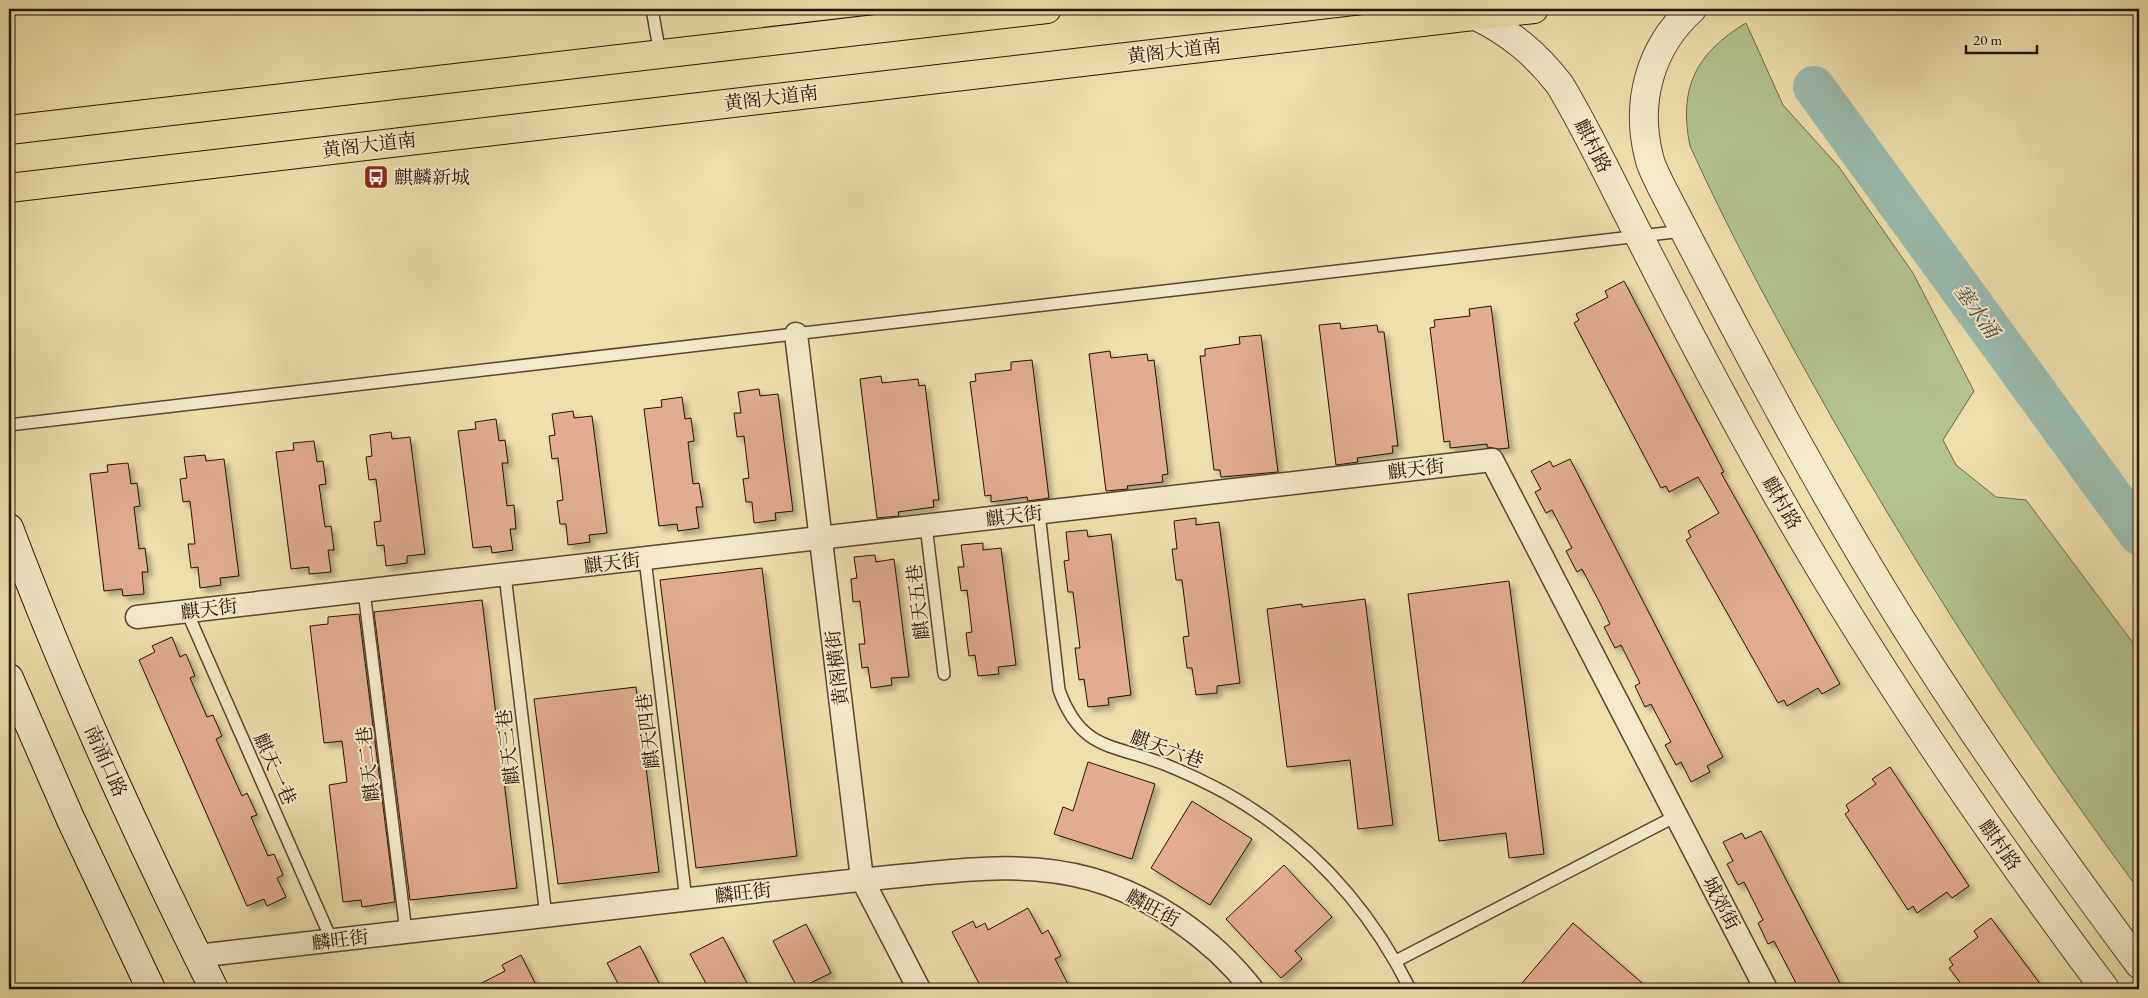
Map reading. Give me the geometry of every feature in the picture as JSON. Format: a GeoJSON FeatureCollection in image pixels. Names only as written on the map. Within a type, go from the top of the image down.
{"type":"FeatureCollection","features":[{"type":"Feature","properties":{"kind":"main road"},"geometry":{"type":"LineString","coordinates":[[9,130],[1047,9]]}},
{"type":"Feature","properties":{"kind":"main road","name":"黄阁大道南"},"geometry":{"type":"LineString","coordinates":[[9,188],[1534,9]]}},
{"type":"Feature","properties":{"kind":"street"},"geometry":{"type":"LineString","coordinates":[[1692,9],[1678,22],[1661,46],[1650,72],[1644,101],[1644,130],[1649,159],[1758,373],[1808,464],[1870,570],[1935,674],[2004,777],[2074,877],[2139,964]]}},
{"type":"Feature","properties":{"kind":"street","name":"麒村路"},"geometry":{"type":"LineString","coordinates":[[1476,16],[1496,25],[1520,42],[1560,84],[1712,377],[1771,486],[1834,592],[1968,800],[2040,902],[2105,989]]}},
{"type":"Feature","properties":{"kind":"street","name":"黄阁横街"},"geometry":{"type":"LineString","coordinates":[[796,334],[862,879],[919,989]]}},
{"type":"Feature","properties":{"kind":"street","name":"麒天街"},"geometry":{"type":"LineString","coordinates":[[137,617],[1492,460],[1676,816]]}},
{"type":"Feature","properties":{"kind":"street","name":"南涌口路"},"geometry":{"type":"LineString","coordinates":[[9,528],[64,665],[122,797],[214,989]]}},
{"type":"Feature","properties":{"kind":"street"},"geometry":{"type":"LineString","coordinates":[[9,678],[71,820],[151,989]]}},
{"type":"Feature","properties":{"kind":"street","name":"城郊街"},"geometry":{"type":"LineString","coordinates":[[1676,816],[1766,989]]}},
{"type":"Feature","properties":{"kind":"street","name":"麟旺街"},"geometry":{"type":"LineString","coordinates":[[197,956],[862,879],[977,868],[1034,868],[1090,879],[1143,900],[1192,929],[1235,967],[1252,989]]}},
{"type":"Feature","properties":{"kind":"lane"},"geometry":{"type":"LineString","coordinates":[[652,9],[660,54]]}},
{"type":"Feature","properties":{"kind":"lane"},"geometry":{"type":"LineString","coordinates":[[9,426],[1684,231]]}},
{"type":"Feature","properties":{"kind":"lane","name":"麒天六巷"},"geometry":{"type":"LineString","coordinates":[[1039,513],[1059,690],[1066,710],[1078,727],[1094,740],[1163,764],[1210,784],[1255,810],[1297,842],[1335,877],[1368,918],[1396,961],[1410,989]]}},
{"type":"Feature","properties":{"kind":"lane","name":"麒天五巷"},"geometry":{"type":"LineString","coordinates":[[926,526],[944,674]]}},
{"type":"Feature","properties":{"kind":"lane","name":"麒天四巷"},"geometry":{"type":"LineString","coordinates":[[645,559],[686,900]]}},
{"type":"Feature","properties":{"kind":"lane","name":"麒天三巷"},"geometry":{"type":"LineString","coordinates":[[505,575],[546,916]]}},
{"type":"Feature","properties":{"kind":"lane","name":"麒天二巷"},"geometry":{"type":"LineString","coordinates":[[364,591],[406,932]]}},
{"type":"Feature","properties":{"kind":"lane","name":"麒天一巷"},"geometry":{"type":"LineString","coordinates":[[187,612],[332,941]]}},
{"type":"Feature","properties":{"kind":"lane"},"geometry":{"type":"LineString","coordinates":[[1396,961],[1676,816]]}},
{"type":"Feature","properties":{"kind":"green space"},"geometry":{"type":"Polygon","coordinates":[[[1746,23],[1783,105],[1839,167],[1913,273],[1974,391],[1943,440],[1956,465],[1996,497],[2026,500],[2139,651],[2139,890],[2097,833],[1978,659],[1903,539],[1832,418],[1776,317],[1740,249],[1690,146],[1687,107],[1689,90],[1695,74],[1703,60],[1714,47],[1746,23]]]}},
{"type":"Feature","properties":{"kind":"building"},"geometry":{"type":"Polygon","coordinates":[[[1624,281],[1724,472],[1721,473],[1840,684],[1822,694],[1818,688],[1787,706],[1784,700],[1778,703],[1686,540],[1691,537],[1688,531],[1719,513],[1698,477],[1669,492],[1666,486],[1661,488],[1574,323],[1579,320],[1576,314],[1608,297],[1605,291],[1624,281]]]}},
{"type":"Feature","properties":{"kind":"building"},"geometry":{"type":"Polygon","coordinates":[[[1491,306],[1509,448],[1487,447],[1487,444],[1450,448],[1450,441],[1444,442],[1430,328],[1435,327],[1434,320],[1470,316],[1469,309],[1491,306]]]}},
{"type":"Feature","properties":{"kind":"building"},"geometry":{"type":"Polygon","coordinates":[[[1340,323],[1341,329],[1377,325],[1378,332],[1384,332],[1398,446],[1392,446],[1393,453],[1357,458],[1358,462],[1336,465],[1319,325],[1340,323]]]}},
{"type":"Feature","properties":{"kind":"building"},"geometry":{"type":"Polygon","coordinates":[[[1261,335],[1278,472],[1221,477],[1220,470],[1214,470],[1200,356],[1205,356],[1205,349],[1240,344],[1239,337],[1261,335]]]}},
{"type":"Feature","properties":{"kind":"building"},"geometry":{"type":"Polygon","coordinates":[[[1110,351],[1111,358],[1147,354],[1148,361],[1154,360],[1168,474],[1162,475],[1163,482],[1127,486],[1128,489],[1106,491],[1089,354],[1110,351]]]}},
{"type":"Feature","properties":{"kind":"building"},"geometry":{"type":"Polygon","coordinates":[[[1032,360],[1049,498],[1028,501],[1027,497],[991,502],[991,495],[985,496],[970,382],[976,381],[975,374],[1011,370],[1011,362],[1032,360]]]}},
{"type":"Feature","properties":{"kind":"building"},"geometry":{"type":"Polygon","coordinates":[[[881,376],[882,383],[918,379],[919,386],[925,385],[939,500],[933,500],[934,507],[898,512],[899,516],[877,518],[860,379],[881,376]]]}},
{"type":"Feature","properties":{"kind":"building"},"geometry":{"type":"Polygon","coordinates":[[[759,389],[760,396],[778,394],[793,511],[775,513],[776,520],[754,523],[752,502],[746,502],[743,479],[749,478],[744,436],[737,437],[734,413],[741,413],[738,392],[759,389]]]}},
{"type":"Feature","properties":{"kind":"building"},"geometry":{"type":"Polygon","coordinates":[[[682,397],[685,419],[691,418],[694,441],[688,442],[693,484],[699,483],[703,507],[696,507],[699,528],[678,531],[677,524],[659,526],[644,409],[662,407],[661,400],[682,397]]]}},
{"type":"Feature","properties":{"kind":"building"},"geometry":{"type":"Polygon","coordinates":[[[573,411],[574,418],[592,416],[607,533],[589,535],[590,542],[568,545],[566,524],[560,524],[557,501],[563,500],[558,458],[552,459],[549,436],[555,435],[552,414],[573,411]]]}},
{"type":"Feature","properties":{"kind":"building"},"geometry":{"type":"Polygon","coordinates":[[[496,419],[499,441],[505,440],[508,463],[502,463],[507,506],[514,505],[516,529],[510,529],[513,550],[492,553],[491,546],[473,548],[458,431],[476,429],[475,422],[496,419]]]}},
{"type":"Feature","properties":{"kind":"building"},"geometry":{"type":"Polygon","coordinates":[[[391,432],[392,439],[410,437],[425,554],[407,556],[407,563],[386,566],[384,545],[377,546],[374,522],[381,521],[376,479],[369,480],[366,457],[372,456],[370,435],[391,432]]]}},
{"type":"Feature","properties":{"kind":"building"},"geometry":{"type":"Polygon","coordinates":[[[314,441],[317,462],[323,461],[326,484],[319,485],[325,527],[331,526],[334,550],[328,550],[331,572],[309,574],[309,567],[291,569],[276,452],[294,450],[293,443],[314,441]]]}},
{"type":"Feature","properties":{"kind":"building"},"geometry":{"type":"Polygon","coordinates":[[[205,455],[206,461],[224,459],[239,576],[220,578],[221,585],[200,588],[198,567],[191,568],[188,544],[195,544],[190,501],[183,502],[180,479],[187,478],[184,457],[205,455]]]}},
{"type":"Feature","properties":{"kind":"building"},"geometry":{"type":"Polygon","coordinates":[[[1570,459],[1723,757],[1707,766],[1710,772],[1691,782],[1681,762],[1676,765],[1665,745],[1671,742],[1651,704],[1645,707],[1635,686],[1640,683],[1621,645],[1615,648],[1604,627],[1610,624],[1582,569],[1577,572],[1566,551],[1572,548],[1552,510],[1546,513],[1535,492],[1541,489],[1531,471],[1550,461],[1553,467],[1570,459]]]}},
{"type":"Feature","properties":{"kind":"building"},"geometry":{"type":"Polygon","coordinates":[[[128,463],[131,484],[137,483],[140,506],[134,507],[139,549],[145,548],[148,572],[142,572],[144,594],[123,596],[122,589],[104,591],[90,474],[108,472],[107,465],[128,463]]]}},
{"type":"Feature","properties":{"kind":"building"},"geometry":{"type":"Polygon","coordinates":[[[1196,518],[1196,525],[1219,522],[1240,683],[1217,686],[1217,693],[1196,695],[1192,668],[1187,668],[1183,637],[1189,636],[1182,580],[1176,580],[1172,549],[1177,549],[1174,521],[1196,518]]]}},
{"type":"Feature","properties":{"kind":"building"},"geometry":{"type":"Polygon","coordinates":[[[1087,530],[1088,537],[1111,534],[1131,695],[1108,698],[1109,705],[1088,707],[1084,679],[1079,680],[1075,648],[1080,648],[1073,592],[1068,592],[1064,561],[1069,560],[1066,532],[1087,530]]]}},
{"type":"Feature","properties":{"kind":"building"},"geometry":{"type":"Polygon","coordinates":[[[983,543],[983,550],[1001,548],[1016,665],[998,667],[999,674],[978,676],[975,655],[969,656],[966,633],[972,632],[967,590],[961,591],[958,567],[964,567],[961,545],[983,543]]]}},
{"type":"Feature","properties":{"kind":"building"},"geometry":{"type":"Polygon","coordinates":[[[875,555],[876,562],[894,559],[909,677],[891,678],[892,685],[871,688],[868,667],[862,668],[859,644],[865,644],[860,601],[853,602],[851,579],[857,578],[854,557],[875,555]]]}},
{"type":"Feature","properties":{"kind":"building"},"geometry":{"type":"Polygon","coordinates":[[[762,568],[797,856],[696,868],[660,580],[762,568]]]}},
{"type":"Feature","properties":{"kind":"building"},"geometry":{"type":"Polygon","coordinates":[[[1509,581],[1544,854],[1509,858],[1506,833],[1439,841],[1408,594],[1509,581]]]}},
{"type":"Feature","properties":{"kind":"building"},"geometry":{"type":"Polygon","coordinates":[[[1365,599],[1393,825],[1358,829],[1350,760],[1287,767],[1267,609],[1302,604],[1302,607],[1365,599]]]}},
{"type":"Feature","properties":{"kind":"building"},"geometry":{"type":"Polygon","coordinates":[[[482,600],[517,888],[410,900],[374,612],[482,600]]]}},
{"type":"Feature","properties":{"kind":"building"},"geometry":{"type":"Polygon","coordinates":[[[359,614],[395,902],[362,907],[361,900],[343,902],[329,785],[347,782],[342,741],[324,743],[310,626],[328,624],[328,617],[359,614]]]}},
{"type":"Feature","properties":{"kind":"building"},"geometry":{"type":"Polygon","coordinates":[[[172,637],[180,657],[186,654],[195,676],[190,678],[207,717],[213,715],[222,736],[216,739],[242,796],[247,793],[257,815],[251,817],[268,856],[274,854],[283,875],[277,878],[286,897],[267,906],[264,899],[247,906],[139,660],[155,652],[152,646],[172,637]]]}},
{"type":"Feature","properties":{"kind":"building"},"geometry":{"type":"Polygon","coordinates":[[[636,687],[659,872],[558,884],[534,699],[636,687]]]}},
{"type":"Feature","properties":{"kind":"building"},"geometry":{"type":"Polygon","coordinates":[[[1088,762],[1155,784],[1132,859],[1054,834],[1063,807],[1073,811],[1088,762]]]}},
{"type":"Feature","properties":{"kind":"building"},"geometry":{"type":"Polygon","coordinates":[[[1890,767],[1969,886],[1952,898],[1947,892],[1917,913],[1913,906],[1908,910],[1845,814],[1849,811],[1846,805],[1876,784],[1872,779],[1890,767]]]}},
{"type":"Feature","properties":{"kind":"building"},"geometry":{"type":"Polygon","coordinates":[[[1192,801],[1252,839],[1210,905],[1151,868],[1192,801]]]}},
{"type":"Feature","properties":{"kind":"building"},"geometry":{"type":"Polygon","coordinates":[[[1761,831],[1843,989],[1799,989],[1774,941],[1768,944],[1758,923],[1763,920],[1744,882],[1738,885],[1727,864],[1733,861],[1723,842],[1742,833],[1745,839],[1761,831]]]}},
{"type":"Feature","properties":{"kind":"building"},"geometry":{"type":"Polygon","coordinates":[[[1284,865],[1332,917],[1295,951],[1302,959],[1281,978],[1226,919],[1284,865]]]}},
{"type":"Feature","properties":{"kind":"building"},"geometry":{"type":"Polygon","coordinates":[[[1028,908],[1042,934],[1048,930],[1061,956],[1055,959],[1068,984],[1057,989],[982,989],[952,932],[973,921],[976,928],[985,923],[988,930],[1028,908]]]}},
{"type":"Feature","properties":{"kind":"building"},"geometry":{"type":"Polygon","coordinates":[[[1991,918],[2044,989],[1965,989],[1949,968],[1953,965],[1949,959],[1978,937],[1974,931],[1991,918]]]}},
{"type":"Feature","properties":{"kind":"building"},"geometry":{"type":"Polygon","coordinates":[[[1573,923],[1649,989],[1517,989],[1573,923]]]}},
{"type":"Feature","properties":{"kind":"building"},"geometry":{"type":"Polygon","coordinates":[[[806,924],[831,973],[798,989],[773,941],[806,924]]]}},
{"type":"Feature","properties":{"kind":"building"},"geometry":{"type":"Polygon","coordinates":[[[723,937],[750,989],[709,989],[690,954],[723,937]]]}},
{"type":"Feature","properties":{"kind":"building"},"geometry":{"type":"Polygon","coordinates":[[[640,946],[662,989],[621,989],[607,963],[640,946]]]}},
{"type":"Feature","properties":{"kind":"building"},"geometry":{"type":"Polygon","coordinates":[[[521,955],[538,989],[470,989],[505,971],[502,965],[521,955]]]}},
{"type":"Feature","properties":{"kind":"waterway","name":"塞水涌"},"geometry":{"type":"LineString","coordinates":[[1814,87],[2139,534]]}},
{"type":"Feature","properties":{"kind":"place","name":"麒麟新城"},"geometry":{"type":"Point","coordinates":[376,177]}}]}
